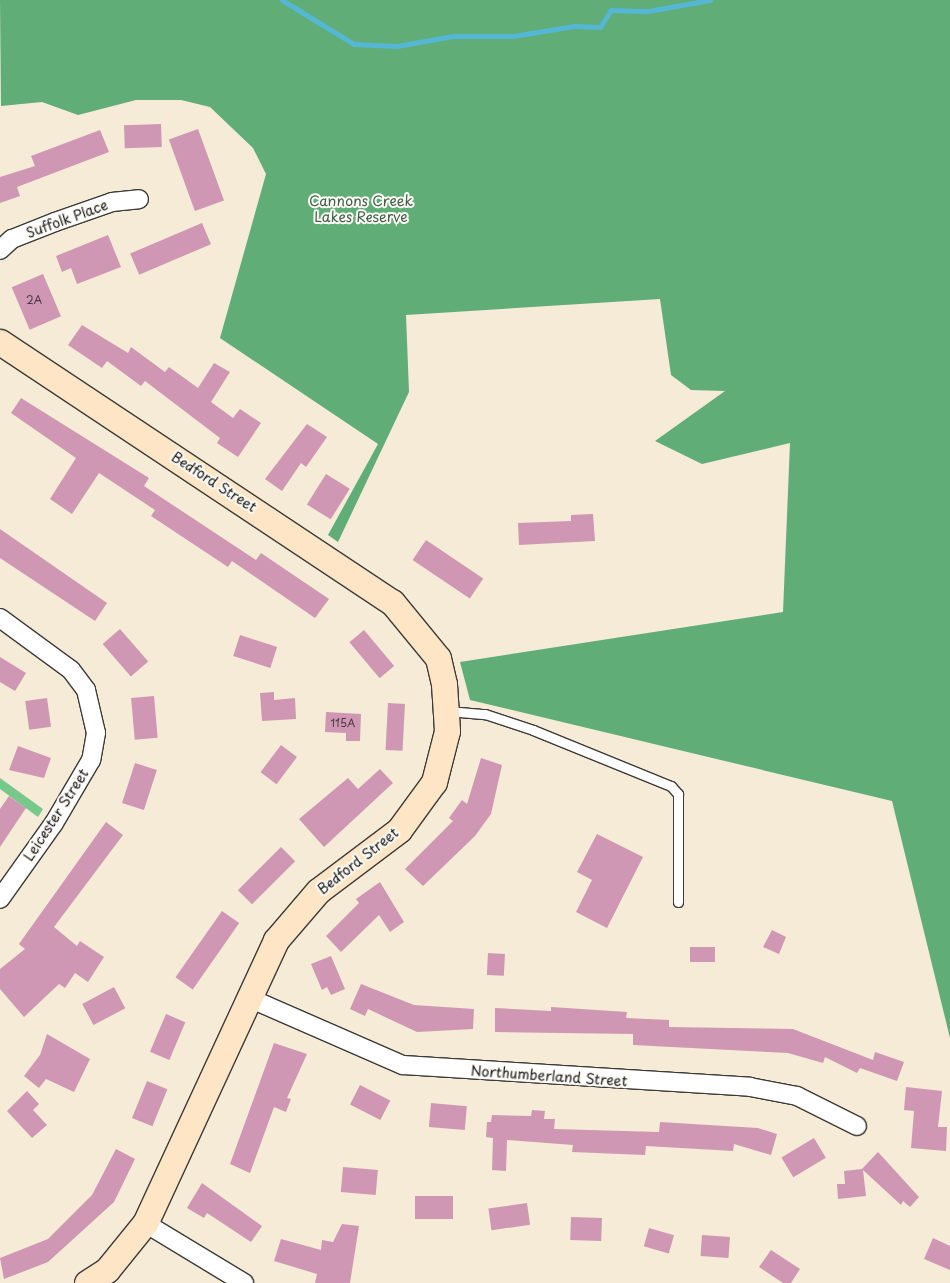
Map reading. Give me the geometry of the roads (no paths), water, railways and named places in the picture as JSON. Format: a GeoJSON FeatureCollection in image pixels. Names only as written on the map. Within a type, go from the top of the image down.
{"type":"FeatureCollection","features":[{"type":"Feature","properties":{"kind":"street","name":"Suffolk Place"},"geometry":{"type":"LineString","coordinates":[[0,250],[12,239],[54,222],[112,202],[139,199]]}},
{"type":"Feature","properties":{"kind":"street","name":"Bedford Street"},"geometry":{"type":"LineString","coordinates":[[1,346],[392,602],[438,658],[447,711],[443,757],[434,782],[399,830],[323,887],[292,919],[246,997],[145,1223],[107,1270],[87,1283]]}},
{"type":"Feature","properties":{"kind":"street","name":"Leicester Street"},"geometry":{"type":"LineString","coordinates":[[0,618],[71,670],[86,690],[96,733],[91,760],[55,822],[0,899]]}},
{"type":"Feature","properties":{"kind":"street","name":"Northumberland Street"},"geometry":{"type":"LineString","coordinates":[[246,997],[403,1064],[750,1087],[797,1096],[857,1126]]}},
{"type":"Feature","properties":{"kind":"street"},"geometry":{"type":"LineString","coordinates":[[145,1223],[244,1283]]}},
{"type":"Feature","properties":{"kind":"lane"},"geometry":{"type":"LineString","coordinates":[[447,711],[485,714],[540,732],[671,786],[678,794],[678,902]]}},
{"type":"Feature","properties":{"kind":"waterway"},"geometry":{"type":"LineString","coordinates":[[282,0],[354,44],[397,46],[453,36],[513,36],[574,26],[600,27],[611,10],[648,11],[710,0]]}},
{"type":"Feature","properties":{"kind":"park label","name":"Cannons Creek Lakes Reserve"},"geometry":{"type":"Point","coordinates":[361,210]}}]}
